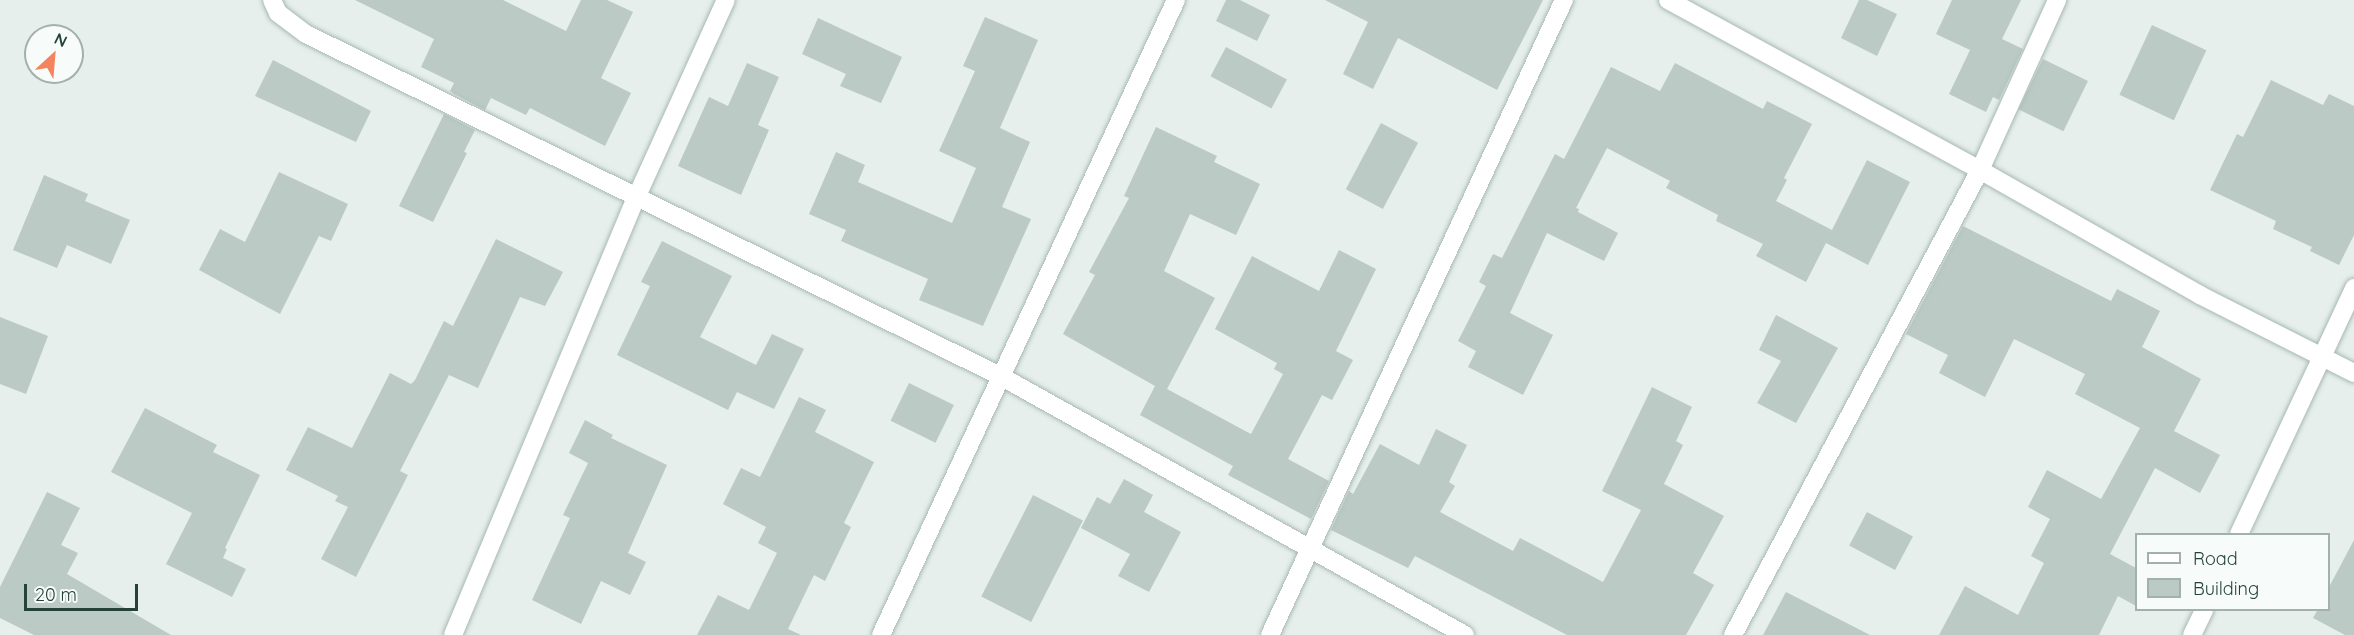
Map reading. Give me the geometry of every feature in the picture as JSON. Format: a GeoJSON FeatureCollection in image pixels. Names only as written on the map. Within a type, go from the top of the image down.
{"type":"FeatureCollection","features":[{"type":"Feature","properties":{"kind":"street"},"geometry":{"type":"LineString","coordinates":[[272,0],[278,13],[306,34],[1002,377],[1465,635]]}},
{"type":"Feature","properties":{"kind":"street"},"geometry":{"type":"LineString","coordinates":[[453,635],[636,198],[726,0]]}},
{"type":"Feature","properties":{"kind":"street"},"geometry":{"type":"LineString","coordinates":[[881,635],[1176,0]]}},
{"type":"Feature","properties":{"kind":"street"},"geometry":{"type":"LineString","coordinates":[[1270,635],[1308,548],[1564,0]]}},
{"type":"Feature","properties":{"kind":"street"},"geometry":{"type":"LineString","coordinates":[[1668,0],[1980,170],[2200,295],[2354,373]]}},
{"type":"Feature","properties":{"kind":"street"},"geometry":{"type":"LineString","coordinates":[[1733,635],[1980,170],[2057,0]]}},
{"type":"Feature","properties":{"kind":"street"},"geometry":{"type":"LineString","coordinates":[[2238,533],[2354,288]]}},
{"type":"Feature","properties":{"kind":"street"},"geometry":{"type":"LineString","coordinates":[[2192,635],[2203,611]]}},
{"type":"Feature","properties":{"kind":"building"},"geometry":{"type":"Polygon","coordinates":[[[355,0],[503,0],[566,31],[581,0],[607,0],[633,12],[601,78],[631,93],[605,146],[530,108],[526,115],[491,98],[485,110],[450,91],[454,83],[421,67],[434,39],[355,0]]]}},
{"type":"Feature","properties":{"kind":"building"},"geometry":{"type":"Polygon","coordinates":[[[1226,0],[1240,0],[1270,15],[1257,41],[1216,21],[1226,0]]]}},
{"type":"Feature","properties":{"kind":"building"},"geometry":{"type":"Polygon","coordinates":[[[1325,0],[1543,0],[1497,90],[1398,38],[1373,89],[1343,74],[1368,22],[1325,0]]]}},
{"type":"Feature","properties":{"kind":"building"},"geometry":{"type":"Polygon","coordinates":[[[1859,0],[1867,0],[1897,14],[1877,56],[1841,38],[1859,0]]]}},
{"type":"Feature","properties":{"kind":"building"},"geometry":{"type":"Polygon","coordinates":[[[1952,0],[2021,0],[2002,39],[2023,49],[1999,100],[1993,97],[1986,112],[1949,94],[1970,50],[1936,34],[1952,0]]]}},
{"type":"Feature","properties":{"kind":"building"},"geometry":{"type":"Polygon","coordinates":[[[985,17],[1038,40],[1000,128],[1030,142],[1002,207],[1031,219],[983,326],[919,300],[928,279],[841,241],[846,230],[809,214],[836,152],[865,165],[858,182],[952,223],[976,168],[939,151],[975,71],[963,66],[985,17]]]}},
{"type":"Feature","properties":{"kind":"building"},"geometry":{"type":"Polygon","coordinates":[[[818,18],[902,57],[881,103],[840,86],[846,74],[802,54],[818,18]]]}},
{"type":"Feature","properties":{"kind":"building"},"geometry":{"type":"Polygon","coordinates":[[[2152,25],[2206,50],[2174,120],[2119,95],[2152,25]]]}},
{"type":"Feature","properties":{"kind":"building"},"geometry":{"type":"Polygon","coordinates":[[[1226,47],[1287,79],[1271,109],[1211,76],[1226,47]]]}},
{"type":"Feature","properties":{"kind":"building"},"geometry":{"type":"Polygon","coordinates":[[[2043,59],[2088,81],[2063,131],[2018,109],[2043,59]]]}},
{"type":"Feature","properties":{"kind":"building"},"geometry":{"type":"Polygon","coordinates":[[[273,60],[371,111],[356,142],[255,96],[273,60]]]}},
{"type":"Feature","properties":{"kind":"building"},"geometry":{"type":"Polygon","coordinates":[[[747,63],[779,77],[758,125],[769,130],[741,195],[678,166],[709,97],[728,106],[747,63]]]}},
{"type":"Feature","properties":{"kind":"building"},"geometry":{"type":"Polygon","coordinates":[[[1675,63],[1763,109],[1767,101],[1812,124],[1784,178],[1787,180],[1776,201],[1832,230],[1867,160],[1910,182],[1868,265],[1826,243],[1806,282],[1756,256],[1763,244],[1716,221],[1718,215],[1666,188],[1670,181],[1607,148],[1576,208],[1579,209],[1578,212],[1618,233],[1604,261],[1547,233],[1510,313],[1553,335],[1523,395],[1468,367],[1476,351],[1458,341],[1486,286],[1479,282],[1493,254],[1502,258],[1555,154],[1564,159],[1611,67],[1660,91],[1675,63]]]}},
{"type":"Feature","properties":{"kind":"building"},"geometry":{"type":"Polygon","coordinates":[[[2271,80],[2323,105],[2329,94],[2354,106],[2354,235],[2339,265],[2310,251],[2312,247],[2273,229],[2276,221],[2210,190],[2237,134],[2243,137],[2271,80]]]}},
{"type":"Feature","properties":{"kind":"building"},"geometry":{"type":"Polygon","coordinates":[[[444,114],[475,130],[464,152],[467,153],[433,222],[399,206],[444,114]]]}},
{"type":"Feature","properties":{"kind":"building"},"geometry":{"type":"Polygon","coordinates":[[[1381,123],[1418,143],[1383,209],[1346,189],[1381,123]]]}},
{"type":"Feature","properties":{"kind":"building"},"geometry":{"type":"Polygon","coordinates":[[[1156,127],[1217,156],[1214,162],[1260,184],[1236,235],[1190,214],[1164,271],[1215,298],[1167,389],[1251,434],[1283,374],[1274,369],[1277,363],[1215,329],[1252,256],[1319,291],[1339,250],[1376,269],[1336,351],[1353,360],[1332,400],[1322,395],[1288,459],[1329,481],[1311,519],[1228,475],[1233,466],[1140,415],[1155,386],[1063,334],[1095,275],[1089,272],[1129,198],[1124,196],[1156,127]]]}},
{"type":"Feature","properties":{"kind":"building"},"geometry":{"type":"Polygon","coordinates":[[[279,172],[348,204],[331,241],[319,236],[280,314],[199,270],[220,229],[245,242],[279,172]]]}},
{"type":"Feature","properties":{"kind":"building"},"geometry":{"type":"Polygon","coordinates":[[[44,175],[88,194],[85,201],[130,220],[111,264],[67,245],[57,268],[13,250],[44,175]]]}},
{"type":"Feature","properties":{"kind":"building"},"geometry":{"type":"Polygon","coordinates":[[[1963,226],[2111,301],[2117,289],[2160,311],[2142,347],[2201,379],[2174,431],[2220,455],[2200,493],[2155,468],[2110,554],[2135,567],[2135,605],[2118,596],[2099,635],[1939,635],[1965,586],[2018,615],[2044,563],[2031,556],[2050,519],[2028,507],[2047,470],[2101,499],[2140,428],[2075,394],[2085,374],[2014,339],[1985,397],[1939,373],[1948,355],[1906,334],[1963,226]]]}},
{"type":"Feature","properties":{"kind":"building"},"geometry":{"type":"Polygon","coordinates":[[[496,239],[563,272],[545,306],[520,297],[478,388],[449,375],[400,471],[408,475],[356,577],[321,559],[348,507],[335,501],[338,496],[286,470],[308,427],[352,448],[390,373],[411,384],[415,380],[444,321],[453,326],[496,239]]]}},
{"type":"Feature","properties":{"kind":"building"},"geometry":{"type":"Polygon","coordinates":[[[662,241],[732,276],[700,337],[756,365],[772,334],[804,349],[774,409],[737,392],[728,410],[617,355],[650,286],[641,282],[662,241]]]}},
{"type":"Feature","properties":{"kind":"building"},"geometry":{"type":"Polygon","coordinates":[[[1776,315],[1838,348],[1796,423],[1757,403],[1781,361],[1759,350],[1776,315]]]}},
{"type":"Feature","properties":{"kind":"building"},"geometry":{"type":"Polygon","coordinates":[[[0,317],[48,336],[26,394],[0,384],[0,317]]]}},
{"type":"Feature","properties":{"kind":"building"},"geometry":{"type":"Polygon","coordinates":[[[909,383],[954,405],[936,443],[891,421],[909,383]]]}},
{"type":"Feature","properties":{"kind":"building"},"geometry":{"type":"Polygon","coordinates":[[[1652,387],[1692,407],[1676,441],[1683,445],[1664,484],[1724,516],[1693,573],[1714,585],[1686,635],[1567,635],[1415,556],[1408,568],[1331,530],[1349,491],[1353,494],[1380,444],[1419,465],[1436,429],[1467,445],[1449,482],[1455,486],[1440,512],[1513,551],[1520,538],[1603,582],[1641,510],[1602,491],[1652,387]]]}},
{"type":"Feature","properties":{"kind":"building"},"geometry":{"type":"Polygon","coordinates":[[[799,397],[826,410],[815,432],[874,462],[844,523],[851,527],[825,581],[814,575],[788,629],[801,635],[697,635],[718,595],[749,610],[777,553],[758,543],[766,527],[723,504],[741,468],[760,477],[799,397]]]}},
{"type":"Feature","properties":{"kind":"building"},"geometry":{"type":"Polygon","coordinates":[[[145,408],[217,445],[213,452],[260,475],[225,548],[227,549],[223,558],[246,569],[232,597],[166,564],[192,513],[111,472],[145,408]]]}},
{"type":"Feature","properties":{"kind":"building"},"geometry":{"type":"Polygon","coordinates":[[[585,420],[613,435],[611,438],[667,465],[628,553],[646,562],[630,595],[601,581],[581,624],[532,600],[570,518],[563,515],[588,463],[569,453],[585,420]]]}},
{"type":"Feature","properties":{"kind":"building"},"geometry":{"type":"Polygon","coordinates":[[[1124,479],[1153,495],[1144,512],[1181,532],[1149,592],[1118,576],[1130,554],[1081,528],[1097,497],[1110,504],[1124,479]]]}},
{"type":"Feature","properties":{"kind":"building"},"geometry":{"type":"Polygon","coordinates":[[[47,492],[80,508],[61,545],[78,553],[67,574],[171,635],[34,635],[0,618],[0,587],[47,492]]]}},
{"type":"Feature","properties":{"kind":"building"},"geometry":{"type":"Polygon","coordinates":[[[1033,495],[1083,520],[1031,622],[981,597],[1033,495]]]}},
{"type":"Feature","properties":{"kind":"building"},"geometry":{"type":"Polygon","coordinates":[[[1867,512],[1913,536],[1895,570],[1849,546],[1867,512]]]}},
{"type":"Feature","properties":{"kind":"building"},"geometry":{"type":"Polygon","coordinates":[[[2354,540],[2354,635],[2345,635],[2313,618],[2317,611],[2330,611],[2330,585],[2354,540]]]}},
{"type":"Feature","properties":{"kind":"building"},"geometry":{"type":"Polygon","coordinates":[[[1786,592],[1870,635],[1763,635],[1786,592]]]}}]}
